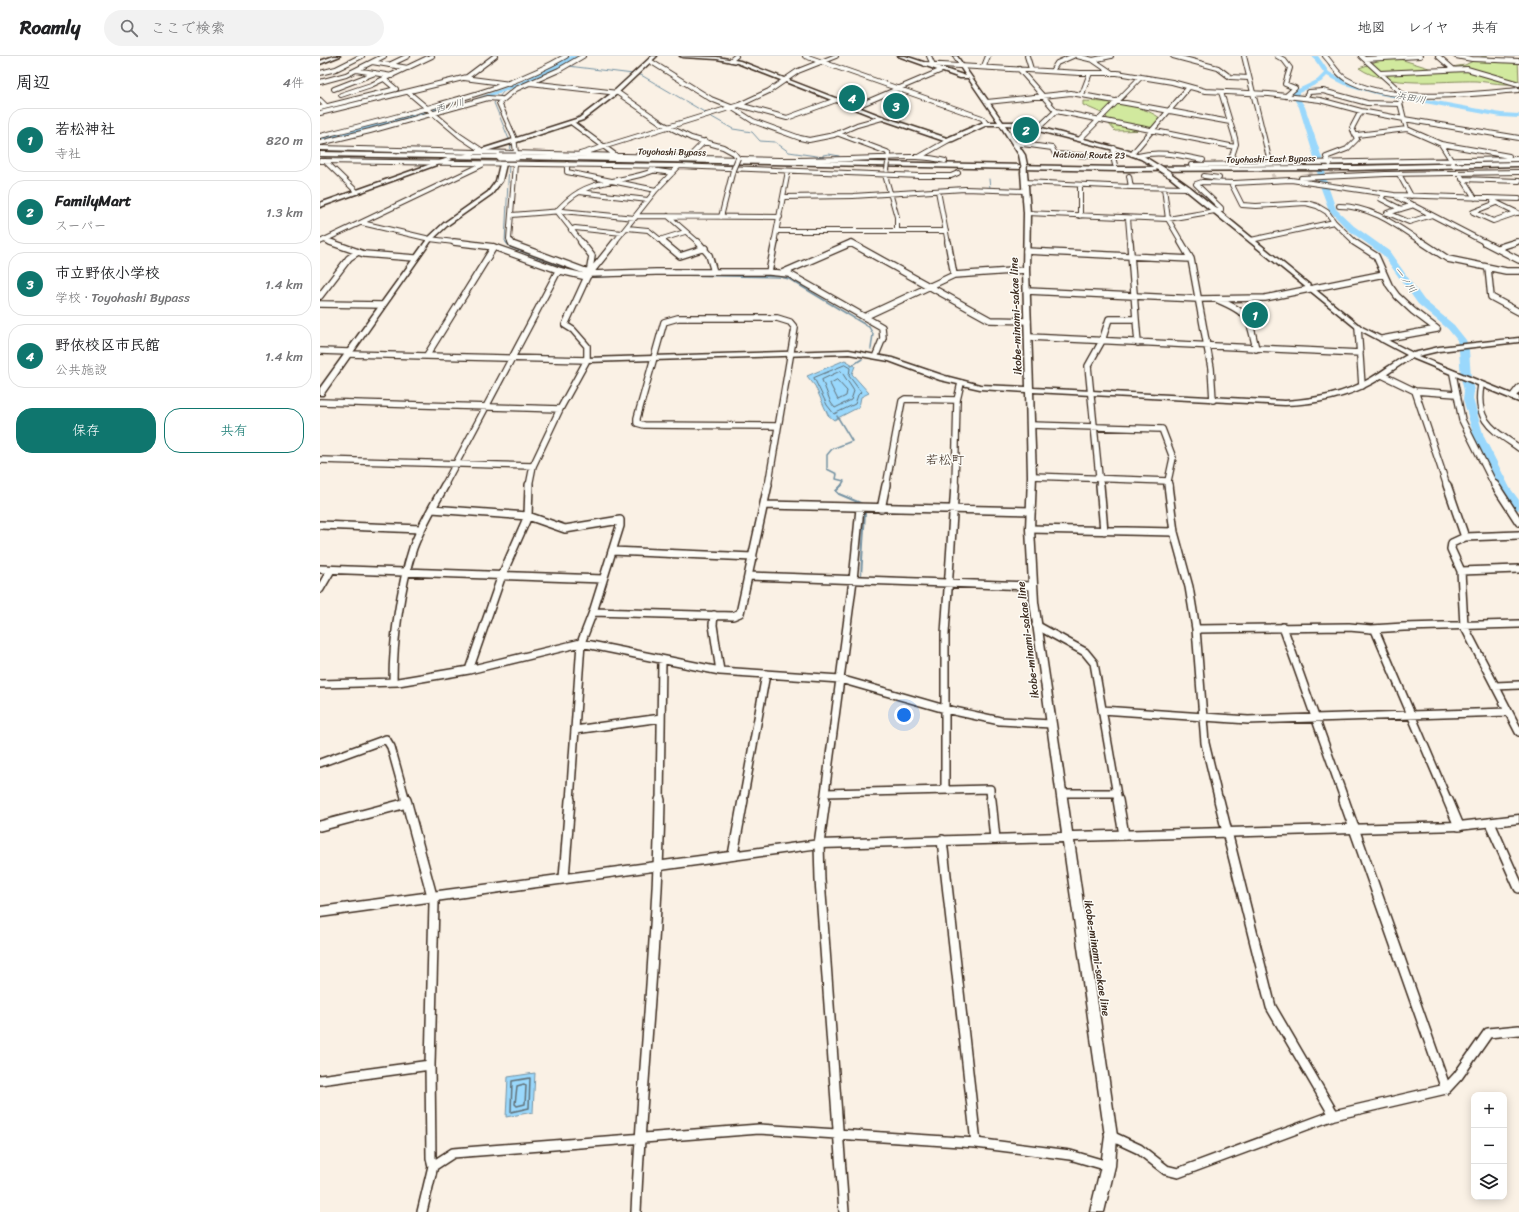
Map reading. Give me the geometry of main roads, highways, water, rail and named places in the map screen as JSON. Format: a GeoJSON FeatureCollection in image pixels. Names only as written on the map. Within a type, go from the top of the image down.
{"type":"FeatureCollection","features":[{"type":"Feature","properties":{"kind":"highway","name":"Toyohashi Bypass"},"geometry":{"type":"LineString","coordinates":[[320,154],[756,162],[1024,174]]}},
{"type":"Feature","properties":{"kind":"highway"},"geometry":{"type":"LineString","coordinates":[[756,162],[889,160],[945,161],[1024,174]]}},
{"type":"Feature","properties":{"kind":"highway","name":"National Route 23"},"geometry":{"type":"LineString","coordinates":[[1024,174],[1114,161],[1156,166],[1191,165],[1311,170]]}},
{"type":"Feature","properties":{"kind":"highway"},"geometry":{"type":"LineString","coordinates":[[724,162],[887,173],[1128,176],[1204,176],[1330,169],[1456,166]]}},
{"type":"Feature","properties":{"kind":"highway","name":"Toyohashi-East Bypass"},"geometry":{"type":"LineString","coordinates":[[1330,169],[1519,164]]}},
{"type":"Feature","properties":{"kind":"highway","name":"Toyohashi-East Bypass"},"geometry":{"type":"LineString","coordinates":[[1024,174],[1177,170],[1311,170]]}},
{"type":"Feature","properties":{"kind":"water"},"geometry":{"type":"Polygon","coordinates":[[[845,360],[855,366],[852,374],[869,393],[861,397],[859,407],[834,420],[828,415],[815,386],[807,376],[845,360]]]}},
{"type":"Feature","properties":{"kind":"water"},"geometry":{"type":"Polygon","coordinates":[[[535,1073],[533,1112],[506,1117],[508,1077],[535,1073]]]}},
{"type":"Feature","properties":{"kind":"waterway","name":"西ノ川"},"geometry":{"type":"LineString","coordinates":[[472,101],[525,82],[575,56]]}},
{"type":"Feature","properties":{"kind":"waterway","name":"浜田川"},"geometry":{"type":"LineString","coordinates":[[1315,56],[1327,73]]}},
{"type":"Feature","properties":{"kind":"waterway"},"geometry":{"type":"LineString","coordinates":[[560,65],[633,74]]}},
{"type":"Feature","properties":{"kind":"waterway","name":"浜田川"},"geometry":{"type":"LineString","coordinates":[[1327,73],[1347,84],[1376,92],[1501,115],[1519,116]]}},
{"type":"Feature","properties":{"kind":"waterway","name":"一ノ川"},"geometry":{"type":"LineString","coordinates":[[1327,73],[1319,81],[1296,92],[1295,96],[1302,107],[1320,164],[1323,183],[1329,202],[1333,210],[1351,228],[1386,253],[1421,302],[1451,327],[1461,340],[1464,350],[1466,378],[1469,391],[1468,399],[1479,437],[1505,489],[1519,507]]}},
{"type":"Feature","properties":{"kind":"waterway"},"geometry":{"type":"LineString","coordinates":[[637,75],[641,75],[706,113]]}},
{"type":"Feature","properties":{"kind":"waterway"},"geometry":{"type":"LineString","coordinates":[[504,91],[494,103],[511,144],[510,153]]}},
{"type":"Feature","properties":{"kind":"waterway","name":"西ノ川"},"geometry":{"type":"LineString","coordinates":[[320,140],[437,110]]}},
{"type":"Feature","properties":{"kind":"waterway"},"geometry":{"type":"LineString","coordinates":[[710,116],[733,129],[752,132],[760,141],[775,142],[789,152],[823,157],[823,155],[829,154],[839,156]]}},
{"type":"Feature","properties":{"kind":"waterway"},"geometry":{"type":"LineString","coordinates":[[506,242],[509,163]]}},
{"type":"Feature","properties":{"kind":"waterway"},"geometry":{"type":"LineString","coordinates":[[989,179],[990,188]]}},
{"type":"Feature","properties":{"kind":"waterway"},"geometry":{"type":"LineString","coordinates":[[506,242],[510,247],[579,273]]}},
{"type":"Feature","properties":{"kind":"waterway"},"geometry":{"type":"LineString","coordinates":[[595,277],[643,275]]}},
{"type":"Feature","properties":{"kind":"waterway"},"geometry":{"type":"LineString","coordinates":[[673,275],[780,277],[789,279],[869,327],[873,334],[871,349]]}},
{"type":"Feature","properties":{"kind":"waterway"},"geometry":{"type":"LineString","coordinates":[[851,366],[862,359]]}},
{"type":"Feature","properties":{"kind":"waterway"},"geometry":{"type":"LineString","coordinates":[[837,416],[852,441],[832,449],[827,455],[827,469],[837,474],[836,479],[844,481],[841,486]]}},
{"type":"Feature","properties":{"kind":"waterway"},"geometry":{"type":"LineString","coordinates":[[841,486],[836,491],[839,494],[865,505]]}},
{"type":"Feature","properties":{"kind":"waterway"},"geometry":{"type":"LineString","coordinates":[[861,576],[865,513]]}},
{"type":"Feature","properties":{"kind":"tunnel"},"geometry":{"type":"LineString","coordinates":[[885,161],[894,160]]}},
{"type":"Feature","properties":{"kind":"tunnel"},"geometry":{"type":"LineString","coordinates":[[1270,162],[1274,179]]}},
{"type":"Feature","properties":{"kind":"tunnel"},"geometry":{"type":"LineString","coordinates":[[1453,163],[1458,170]]}},
{"type":"Feature","properties":{"kind":"tunnel"},"geometry":{"type":"LineString","coordinates":[[1309,165],[1311,175]]}},
{"type":"Feature","properties":{"kind":"tunnel"},"geometry":{"type":"LineString","coordinates":[[1330,165],[1333,174]]}},
{"type":"Feature","properties":{"kind":"tunnel"},"geometry":{"type":"LineString","coordinates":[[884,172],[892,172]]}},
{"type":"Feature","properties":{"kind":"place","name":"野依校区市民館"},"geometry":{"type":"Point","coordinates":[852,98]}},
{"type":"Feature","properties":{"kind":"place","name":"市立野依小学校"},"geometry":{"type":"Point","coordinates":[896,106]}},
{"type":"Feature","properties":{"kind":"place","name":"FamilyMart"},"geometry":{"type":"Point","coordinates":[1026,130]}},
{"type":"Feature","properties":{"kind":"place","name":"若松神社"},"geometry":{"type":"Point","coordinates":[1255,315]}},
{"type":"Feature","properties":{"kind":"district","name":"若松町"},"geometry":{"type":"Point","coordinates":[945,459]}}]}
